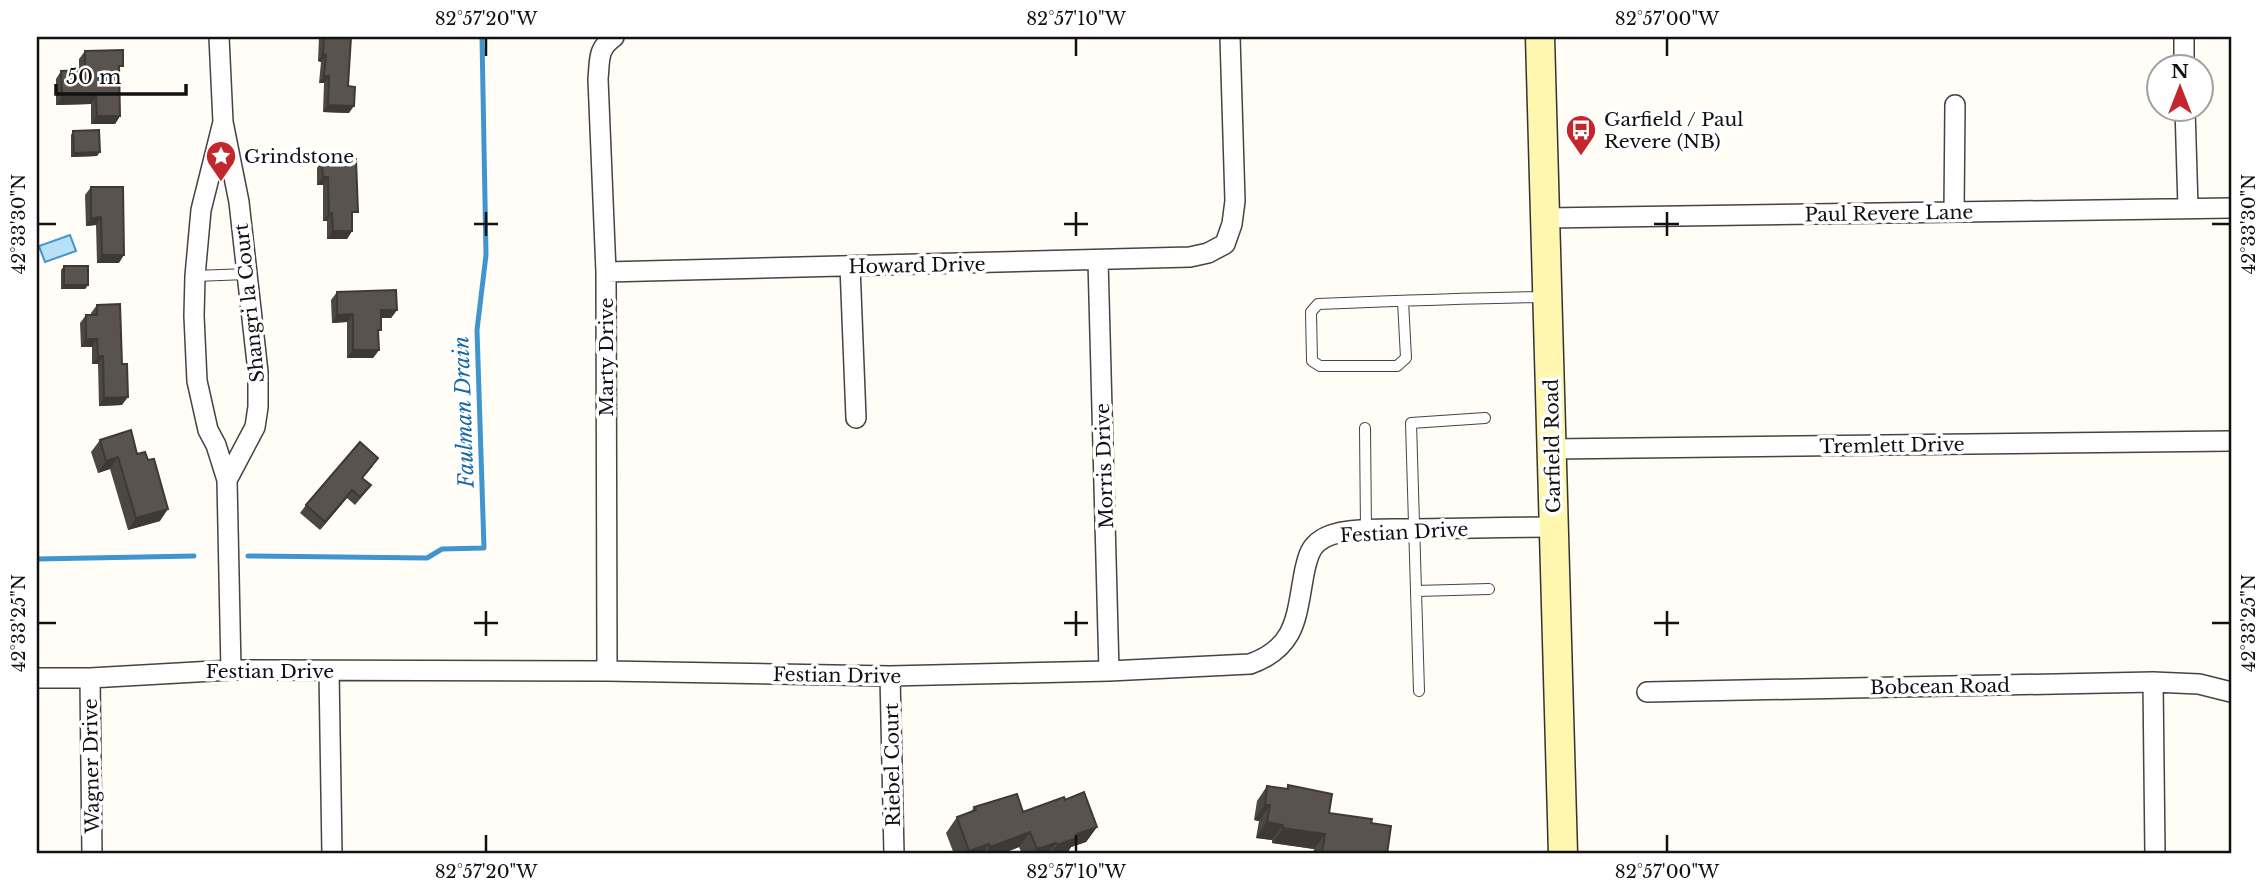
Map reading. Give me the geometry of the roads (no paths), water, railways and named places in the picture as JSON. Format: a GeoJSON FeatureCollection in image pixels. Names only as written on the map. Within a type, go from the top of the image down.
{"type":"FeatureCollection","features":[{"type":"Feature","properties":{"kind":"main road","name":"Garfield Road"},"geometry":{"type":"LineString","coordinates":[[1541,37],[1563,854]]}},
{"type":"Feature","properties":{"kind":"street","name":"Shangri la Court"},"geometry":{"type":"LineString","coordinates":[[219,37],[223,122],[239,202],[258,372],[255,427],[231,445],[227,480],[231,670]]}},
{"type":"Feature","properties":{"kind":"street","name":"Howard Drive"},"geometry":{"type":"LineString","coordinates":[[606,272],[1098,260],[1190,257],[1208,253],[1225,244],[1232,224],[1234,201],[1230,37]]}},
{"type":"Feature","properties":{"kind":"street","name":"Marty Drive"},"geometry":{"type":"LineString","coordinates":[[607,671],[606,272],[598,79],[600,57],[609,40]]}},
{"type":"Feature","properties":{"kind":"street"},"geometry":{"type":"LineString","coordinates":[[1954,212],[1955,105]]}},
{"type":"Feature","properties":{"kind":"street","name":"Shangri la Court"},"geometry":{"type":"LineString","coordinates":[[223,122],[201,210],[195,276],[197,381],[208,430],[231,445]]}},
{"type":"Feature","properties":{"kind":"street"},"geometry":{"type":"LineString","coordinates":[[2185,122],[2188,208]]}},
{"type":"Feature","properties":{"kind":"street","name":"Paul Revere Lane"},"geometry":{"type":"LineString","coordinates":[[1546,218],[2231,208]]}},
{"type":"Feature","properties":{"kind":"street","name":"Morris Drive"},"geometry":{"type":"LineString","coordinates":[[1098,260],[1109,671]]}},
{"type":"Feature","properties":{"kind":"street"},"geometry":{"type":"LineString","coordinates":[[850,266],[856,418]]}},
{"type":"Feature","properties":{"kind":"street","name":"Tremlett Drive"},"geometry":{"type":"LineString","coordinates":[[1552,449],[2231,441]]}},
{"type":"Feature","properties":{"kind":"street","name":"Shangri la Court"},"geometry":{"type":"LineString","coordinates":[[227,480],[231,445]]}},
{"type":"Feature","properties":{"kind":"street","name":"Festian Drive"},"geometry":{"type":"LineString","coordinates":[[37,678],[89,678],[231,670],[607,671],[890,676],[1109,671],[1250,664],[1266,659],[1278,650],[1297,621],[1307,559],[1314,545],[1334,534],[1366,530],[1554,527]]}},
{"type":"Feature","properties":{"kind":"street"},"geometry":{"type":"LineString","coordinates":[[329,671],[332,854]]}},
{"type":"Feature","properties":{"kind":"street","name":"Riebel Court"},"geometry":{"type":"LineString","coordinates":[[890,676],[894,854]]}},
{"type":"Feature","properties":{"kind":"street","name":"Wagner Drive"},"geometry":{"type":"LineString","coordinates":[[89,678],[92,854]]}},
{"type":"Feature","properties":{"kind":"street"},"geometry":{"type":"LineString","coordinates":[[2152,682],[2155,854]]}},
{"type":"Feature","properties":{"kind":"street","name":"Bobcean Road"},"geometry":{"type":"LineString","coordinates":[[1647,692],[2152,682],[2199,684],[2231,692]]}},
{"type":"Feature","properties":{"kind":"lane"},"geometry":{"type":"LineString","coordinates":[[195,276],[247,274]]}},
{"type":"Feature","properties":{"kind":"lane"},"geometry":{"type":"LineString","coordinates":[[1404,301],[1406,358],[1397,366],[1320,366],[1312,361],[1311,312],[1318,304],[1404,301],[1548,297]]}},
{"type":"Feature","properties":{"kind":"lane"},"geometry":{"type":"LineString","coordinates":[[1419,691],[1411,423],[1485,418]]}},
{"type":"Feature","properties":{"kind":"lane"},"geometry":{"type":"LineString","coordinates":[[1365,428],[1366,530]]}},
{"type":"Feature","properties":{"kind":"lane"},"geometry":{"type":"LineString","coordinates":[[1416,591],[1489,589]]}},
{"type":"Feature","properties":{"kind":"water"},"geometry":{"type":"Polygon","coordinates":[[[70,235],[76,251],[45,262],[39,246],[70,235]]]}},
{"type":"Feature","properties":{"kind":"waterway","name":"Faulman Drain"},"geometry":{"type":"LineString","coordinates":[[248,556],[427,558],[442,549],[484,548],[477,330],[486,255],[482,37]]}},
{"type":"Feature","properties":{"kind":"waterway","name":"Faulman Drain"},"geometry":{"type":"LineString","coordinates":[[37,559],[194,556]]}},
{"type":"Feature","properties":{"kind":"place","name":"Garfield / Paul Revere (NB)"},"geometry":{"type":"Point","coordinates":[1581,157]}},
{"type":"Feature","properties":{"kind":"place","name":"Grindstone"},"geometry":{"type":"Point","coordinates":[221,183]}}]}
